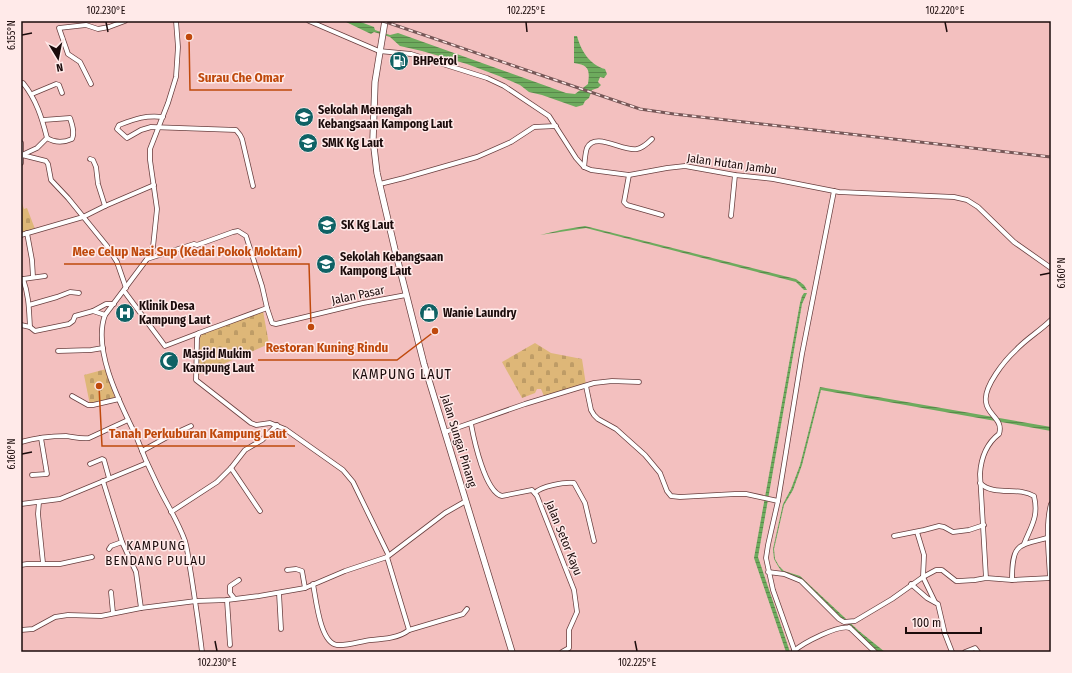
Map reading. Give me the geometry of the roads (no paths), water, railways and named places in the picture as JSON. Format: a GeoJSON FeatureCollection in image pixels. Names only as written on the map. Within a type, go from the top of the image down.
{"type":"FeatureCollection","features":[{"type":"Feature","properties":{"kind":"street"},"geometry":{"type":"LineString","coordinates":[[91,84],[80,62],[68,54],[59,28],[86,25],[98,29],[109,27],[125,21]]}},
{"type":"Feature","properties":{"kind":"street"},"geometry":{"type":"LineString","coordinates":[[176,21],[178,47],[173,88],[150,149],[150,160],[157,209],[156,232],[153,247],[147,259],[105,315],[101,332],[107,366],[119,399],[147,462],[182,532],[196,601],[202,652]]}},
{"type":"Feature","properties":{"kind":"street"},"geometry":{"type":"LineString","coordinates":[[309,21],[379,51],[412,54],[487,78],[512,90],[549,116],[576,158],[584,166]]}},
{"type":"Feature","properties":{"kind":"street","name":"Jalan Sungai Pinang"},"geometry":{"type":"LineString","coordinates":[[385,21],[375,82],[373,139],[380,184],[424,364],[512,652]]}},
{"type":"Feature","properties":{"kind":"street"},"geometry":{"type":"LineString","coordinates":[[21,84],[23,83],[32,94],[43,120],[47,138],[52,142],[57,143],[72,139],[74,135],[70,118],[43,120]]}},
{"type":"Feature","properties":{"kind":"street"},"geometry":{"type":"LineString","coordinates":[[32,94],[56,84],[59,85],[62,93]]}},
{"type":"Feature","properties":{"kind":"street"},"geometry":{"type":"LineString","coordinates":[[163,117],[152,115],[144,116],[119,125],[117,128],[121,134],[127,138],[141,130],[158,127],[175,129],[236,130],[242,139],[253,186]]}},
{"type":"Feature","properties":{"kind":"street"},"geometry":{"type":"LineString","coordinates":[[380,184],[477,157],[511,142],[534,128],[556,126]]}},
{"type":"Feature","properties":{"kind":"street"},"geometry":{"type":"LineString","coordinates":[[22,155],[37,148],[47,138]]}},
{"type":"Feature","properties":{"kind":"street"},"geometry":{"type":"LineString","coordinates":[[584,166],[586,150],[591,142],[603,142],[626,149],[636,150],[652,139]]}},
{"type":"Feature","properties":{"kind":"street"},"geometry":{"type":"LineString","coordinates":[[21,143],[21,163]]}},
{"type":"Feature","properties":{"kind":"street"},"geometry":{"type":"LineString","coordinates":[[22,155],[46,161],[51,180],[68,198],[107,246],[117,262],[125,290],[165,346],[267,308]]}},
{"type":"Feature","properties":{"kind":"street"},"geometry":{"type":"LineString","coordinates":[[90,159],[93,160],[96,167],[98,184],[105,206]]}},
{"type":"Feature","properties":{"kind":"street","name":"Jalan Hutan Jambu"},"geometry":{"type":"LineString","coordinates":[[584,166],[591,170],[629,175],[685,166],[736,175],[773,179],[834,191],[954,197],[967,200],[978,207],[1014,242],[1051,268]]}},
{"type":"Feature","properties":{"kind":"street"},"geometry":{"type":"LineString","coordinates":[[629,175],[624,202],[628,205],[662,215]]}},
{"type":"Feature","properties":{"kind":"street"},"geometry":{"type":"LineString","coordinates":[[731,216],[736,175]]}},
{"type":"Feature","properties":{"kind":"street"},"geometry":{"type":"LineString","coordinates":[[21,235],[83,217],[154,185]]}},
{"type":"Feature","properties":{"kind":"street"},"geometry":{"type":"LineString","coordinates":[[834,191],[802,354],[778,501],[767,552],[768,572],[773,590],[795,651],[800,646],[839,628],[850,628]]}},
{"type":"Feature","properties":{"kind":"street","name":"Jalan Pasar"},"geometry":{"type":"LineString","coordinates":[[147,259],[238,230],[242,232],[246,236],[252,253],[272,323],[276,324],[363,303],[406,295]]}},
{"type":"Feature","properties":{"kind":"street"},"geometry":{"type":"LineString","coordinates":[[27,233],[32,260],[33,277]]}},
{"type":"Feature","properties":{"kind":"street"},"geometry":{"type":"LineString","coordinates":[[30,327],[29,304],[22,279],[45,276]]}},
{"type":"Feature","properties":{"kind":"street"},"geometry":{"type":"LineString","coordinates":[[29,304],[57,298],[70,292],[79,293]]}},
{"type":"Feature","properties":{"kind":"street"},"geometry":{"type":"LineString","coordinates":[[21,325],[30,327],[34,330],[69,324],[75,316],[93,311],[106,304],[114,304]]}},
{"type":"Feature","properties":{"kind":"street"},"geometry":{"type":"LineString","coordinates":[[93,311],[105,315]]}},
{"type":"Feature","properties":{"kind":"street"},"geometry":{"type":"LineString","coordinates":[[986,578],[980,474],[982,459],[989,443],[999,434],[1000,423],[988,409],[986,395],[989,385],[1016,349],[1051,320]]}},
{"type":"Feature","properties":{"kind":"street"},"geometry":{"type":"LineString","coordinates":[[199,333],[197,338],[196,380],[250,423],[256,425],[270,423],[285,429],[343,470],[353,482],[388,554],[387,557],[410,630]]}},
{"type":"Feature","properties":{"kind":"street"},"geometry":{"type":"LineString","coordinates":[[58,350],[91,350],[103,348]]}},
{"type":"Feature","properties":{"kind":"street"},"geometry":{"type":"LineString","coordinates":[[445,432],[525,404],[598,382],[639,382]]}},
{"type":"Feature","properties":{"kind":"street"},"geometry":{"type":"LineString","coordinates":[[586,386],[591,410],[594,415],[616,430],[645,455],[660,473],[667,491],[671,496],[680,497],[735,494],[778,501]]}},
{"type":"Feature","properties":{"kind":"street"},"geometry":{"type":"LineString","coordinates":[[72,396],[88,405],[94,406],[119,399]]}},
{"type":"Feature","properties":{"kind":"street"},"geometry":{"type":"LineString","coordinates":[[21,442],[41,438],[67,436],[89,438],[128,420]]}},
{"type":"Feature","properties":{"kind":"street","name":"Jalan Setor Kayu"},"geometry":{"type":"LineString","coordinates":[[471,424],[474,442],[484,474],[495,492],[502,496],[532,490],[535,493],[574,590],[577,612],[568,630],[569,648],[562,652]]}},
{"type":"Feature","properties":{"kind":"street"},"geometry":{"type":"LineString","coordinates":[[171,512],[217,482],[231,468],[245,450],[262,440],[277,425]]}},
{"type":"Feature","properties":{"kind":"street"},"geometry":{"type":"LineString","coordinates":[[142,451],[169,436],[192,426]]}},
{"type":"Feature","properties":{"kind":"street"},"geometry":{"type":"LineString","coordinates":[[32,475],[48,474],[41,438]]}},
{"type":"Feature","properties":{"kind":"street"},"geometry":{"type":"LineString","coordinates":[[90,464],[102,459],[104,460],[109,478]]}},
{"type":"Feature","properties":{"kind":"street"},"geometry":{"type":"LineString","coordinates":[[21,504],[60,499],[85,490],[102,481],[147,462]]}},
{"type":"Feature","properties":{"kind":"street"},"geometry":{"type":"LineString","coordinates":[[231,468],[260,511]]}},
{"type":"Feature","properties":{"kind":"street"},"geometry":{"type":"LineString","coordinates":[[102,481],[122,542],[136,572],[141,608]]}},
{"type":"Feature","properties":{"kind":"street"},"geometry":{"type":"LineString","coordinates":[[535,493],[541,488],[574,483],[585,503],[594,541]]}},
{"type":"Feature","properties":{"kind":"street"},"geometry":{"type":"LineString","coordinates":[[980,483],[985,488],[992,490],[1023,492],[1034,496],[1034,522],[1024,544]]}},
{"type":"Feature","properties":{"kind":"street"},"geometry":{"type":"LineString","coordinates":[[21,630],[33,629],[51,619],[68,615],[101,616],[141,608],[196,601],[227,600],[306,588],[345,571],[387,557],[445,513],[466,501]]}},
{"type":"Feature","properties":{"kind":"street"},"geometry":{"type":"LineString","coordinates":[[39,502],[38,514],[43,563]]}},
{"type":"Feature","properties":{"kind":"street"},"geometry":{"type":"LineString","coordinates":[[843,621],[851,622],[865,616],[932,571],[939,569],[946,572],[956,581],[986,578],[1012,580],[1051,578],[1049,538],[1049,511],[1051,504]]}},
{"type":"Feature","properties":{"kind":"street"},"geometry":{"type":"LineString","coordinates":[[894,536],[941,526],[953,532],[963,531],[984,525]]}},
{"type":"Feature","properties":{"kind":"street"},"geometry":{"type":"LineString","coordinates":[[917,532],[924,555],[923,577],[935,602]]}},
{"type":"Feature","properties":{"kind":"street"},"geometry":{"type":"LineString","coordinates":[[1012,580],[1013,555],[1018,548],[1024,544],[1049,538]]}},
{"type":"Feature","properties":{"kind":"street"},"geometry":{"type":"LineString","coordinates":[[110,549],[111,546],[122,542]]}},
{"type":"Feature","properties":{"kind":"street"},"geometry":{"type":"LineString","coordinates":[[21,565],[43,563],[60,564],[92,557]]}},
{"type":"Feature","properties":{"kind":"street"},"geometry":{"type":"LineString","coordinates":[[287,570],[296,569],[302,571],[306,588]]}},
{"type":"Feature","properties":{"kind":"street"},"geometry":{"type":"LineString","coordinates":[[768,572],[784,574],[801,581],[875,652]]}},
{"type":"Feature","properties":{"kind":"street"},"geometry":{"type":"LineString","coordinates":[[234,598],[230,592],[230,586],[239,580]]}},
{"type":"Feature","properties":{"kind":"street"},"geometry":{"type":"LineString","coordinates":[[313,584],[323,632],[330,642],[334,644],[386,638],[404,634],[410,630],[463,614],[467,609]]}},
{"type":"Feature","properties":{"kind":"street"},"geometry":{"type":"LineString","coordinates":[[912,584],[927,598],[935,602],[940,607],[945,634],[952,652]]}},
{"type":"Feature","properties":{"kind":"street"},"geometry":{"type":"LineString","coordinates":[[111,592],[113,613]]}},
{"type":"Feature","properties":{"kind":"street"},"geometry":{"type":"LineString","coordinates":[[279,593],[281,630]]}},
{"type":"Feature","properties":{"kind":"street"},"geometry":{"type":"LineString","coordinates":[[227,600],[230,645]]}},
{"type":"Feature","properties":{"kind":"street"},"geometry":{"type":"LineString","coordinates":[[965,652],[975,648],[978,652]]}},
{"type":"Feature","properties":{"kind":"railway"},"geometry":{"type":"LineString","coordinates":[[383,21],[640,109],[1051,157]]}},
{"type":"Feature","properties":{"kind":"place","name":"Surau Che Omar"},"geometry":{"type":"Point","coordinates":[189,37]}},
{"type":"Feature","properties":{"kind":"place","name":"BHPetrol"},"geometry":{"type":"Point","coordinates":[399,61]}},
{"type":"Feature","properties":{"kind":"place","name":"Sekolah Menengah Kebangsaan Kampong Laut"},"geometry":{"type":"Point","coordinates":[304,117]}},
{"type":"Feature","properties":{"kind":"place","name":"SMK Kg Laut"},"geometry":{"type":"Point","coordinates":[308,143]}},
{"type":"Feature","properties":{"kind":"place","name":"SK Kg Laut"},"geometry":{"type":"Point","coordinates":[327,225]}},
{"type":"Feature","properties":{"kind":"place","name":"Sekolah Kebangsaan Kampong Laut"},"geometry":{"type":"Point","coordinates":[326,264]}},
{"type":"Feature","properties":{"kind":"place","name":"Klinik Desa Kampung Laut"},"geometry":{"type":"Point","coordinates":[125,313]}},
{"type":"Feature","properties":{"kind":"place","name":"Wanie Laundry"},"geometry":{"type":"Point","coordinates":[429,313]}},
{"type":"Feature","properties":{"kind":"place","name":"Mee Celup Nasi Sup (Kedai Pokok Moktam)"},"geometry":{"type":"Point","coordinates":[311,327]}},
{"type":"Feature","properties":{"kind":"place","name":"Restoran Kuning Rindu"},"geometry":{"type":"Point","coordinates":[435,331]}},
{"type":"Feature","properties":{"kind":"place","name":"Masjid Mukim Kampung Laut"},"geometry":{"type":"Point","coordinates":[169,361]}},
{"type":"Feature","properties":{"kind":"place","name":"Tanah Perkuburan Kampung Laut"},"geometry":{"type":"Point","coordinates":[99,386]}},
{"type":"Feature","properties":{"kind":"district","name":"KAMPUNG LAUT"},"geometry":{"type":"Point","coordinates":[402,374]}},
{"type":"Feature","properties":{"kind":"district","name":"KAMPUNG BENDANG PULAU"},"geometry":{"type":"Point","coordinates":[156,552]}}]}
